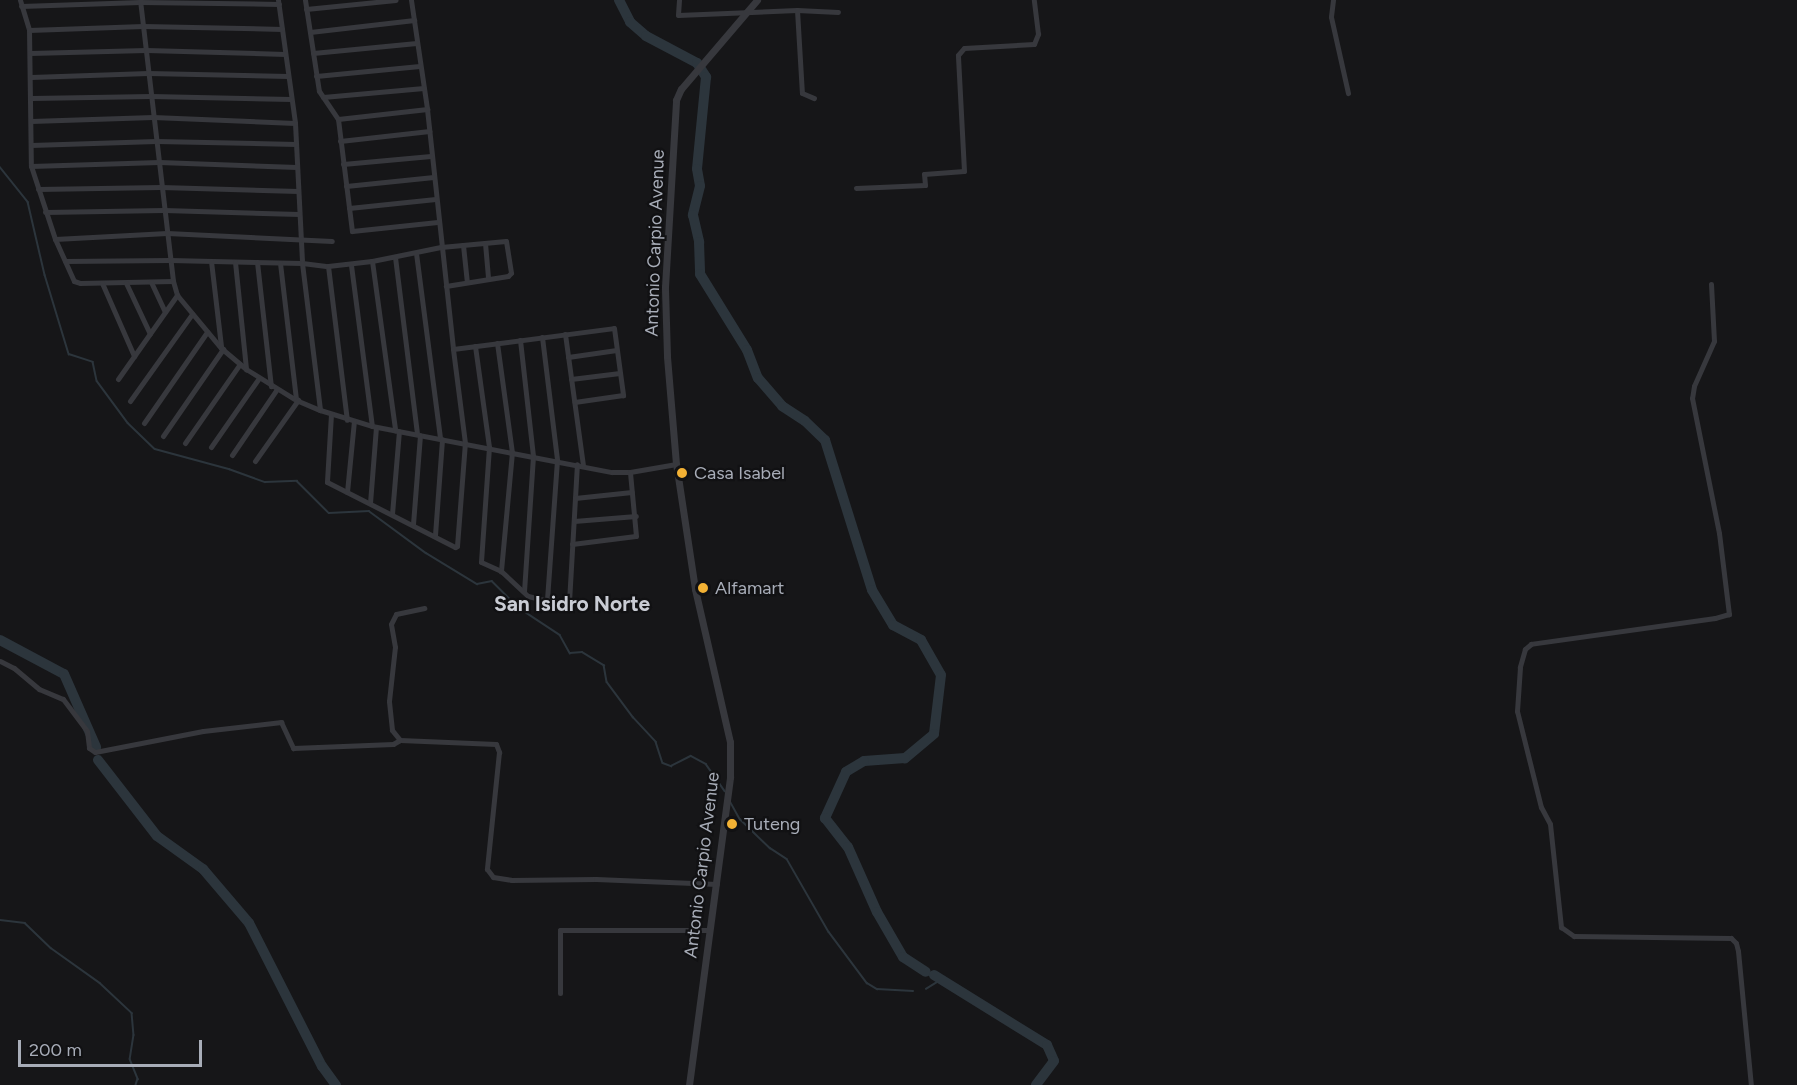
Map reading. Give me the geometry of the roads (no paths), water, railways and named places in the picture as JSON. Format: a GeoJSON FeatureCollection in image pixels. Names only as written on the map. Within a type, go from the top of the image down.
{"type":"FeatureCollection","features":[{"type":"Feature","properties":{"kind":"street"},"geometry":{"type":"LineString","coordinates":[[305,0],[319,91],[338,119],[352,231],[438,222]]}},
{"type":"Feature","properties":{"kind":"street"},"geometry":{"type":"LineString","coordinates":[[306,9],[396,0]]}},
{"type":"Feature","properties":{"kind":"street"},"geometry":{"type":"LineString","coordinates":[[331,414],[325,478],[327,482],[457,546],[465,443],[438,222],[427,109],[411,0]]}},
{"type":"Feature","properties":{"kind":"street"},"geometry":{"type":"LineString","coordinates":[[679,0],[678,15],[797,10],[838,12]]}},
{"type":"Feature","properties":{"kind":"street","name":"Antonio Carpio Avenue"},"geometry":{"type":"LineString","coordinates":[[689,1085],[727,812],[730,742],[695,589],[676,464],[667,356],[665,287],[676,100],[681,89],[711,57],[757,0]]}},
{"type":"Feature","properties":{"kind":"street"},"geometry":{"type":"LineString","coordinates":[[856,188],[925,185],[924,174],[964,171],[958,55],[964,48],[1034,44],[1038,34],[1034,0]]}},
{"type":"Feature","properties":{"kind":"street"},"geometry":{"type":"LineString","coordinates":[[1333,0],[1331,17],[1348,93]]}},
{"type":"Feature","properties":{"kind":"street"},"geometry":{"type":"LineString","coordinates":[[140,1],[173,281],[177,295],[222,349],[243,367],[274,388],[346,420],[612,472],[630,472],[676,464]]}},
{"type":"Feature","properties":{"kind":"street"},"geometry":{"type":"LineString","coordinates":[[173,281],[77,283],[55,238],[31,166],[30,53],[28,30],[20,3],[278,2],[295,123],[302,263],[320,410]]}},
{"type":"Feature","properties":{"kind":"street"},"geometry":{"type":"LineString","coordinates":[[797,10],[802,93],[814,98]]}},
{"type":"Feature","properties":{"kind":"street"},"geometry":{"type":"LineString","coordinates":[[310,32],[414,20]]}},
{"type":"Feature","properties":{"kind":"street"},"geometry":{"type":"LineString","coordinates":[[28,30],[143,26],[282,29]]}},
{"type":"Feature","properties":{"kind":"street"},"geometry":{"type":"LineString","coordinates":[[313,53],[417,43]]}},
{"type":"Feature","properties":{"kind":"street"},"geometry":{"type":"LineString","coordinates":[[30,53],[146,50],[285,54]]}},
{"type":"Feature","properties":{"kind":"street"},"geometry":{"type":"LineString","coordinates":[[316,76],[420,66]]}},
{"type":"Feature","properties":{"kind":"street"},"geometry":{"type":"LineString","coordinates":[[31,77],[148,73],[288,76]]}},
{"type":"Feature","properties":{"kind":"street"},"geometry":{"type":"LineString","coordinates":[[323,97],[423,88]]}},
{"type":"Feature","properties":{"kind":"street"},"geometry":{"type":"LineString","coordinates":[[31,98],[151,96],[291,99]]}},
{"type":"Feature","properties":{"kind":"street"},"geometry":{"type":"LineString","coordinates":[[338,119],[427,109]]}},
{"type":"Feature","properties":{"kind":"street"},"geometry":{"type":"LineString","coordinates":[[31,121],[153,117],[295,123]]}},
{"type":"Feature","properties":{"kind":"street"},"geometry":{"type":"LineString","coordinates":[[340,141],[429,131]]}},
{"type":"Feature","properties":{"kind":"street"},"geometry":{"type":"LineString","coordinates":[[31,145],[156,141],[296,144]]}},
{"type":"Feature","properties":{"kind":"street"},"geometry":{"type":"LineString","coordinates":[[343,165],[431,156]]}},
{"type":"Feature","properties":{"kind":"street"},"geometry":{"type":"LineString","coordinates":[[31,166],[159,162],[297,167]]}},
{"type":"Feature","properties":{"kind":"street"},"geometry":{"type":"LineString","coordinates":[[346,186],[434,177]]}},
{"type":"Feature","properties":{"kind":"street"},"geometry":{"type":"LineString","coordinates":[[38,189],[161,188],[298,191]]}},
{"type":"Feature","properties":{"kind":"street"},"geometry":{"type":"LineString","coordinates":[[349,208],[436,199]]}},
{"type":"Feature","properties":{"kind":"street"},"geometry":{"type":"LineString","coordinates":[[45,212],[164,210],[299,214]]}},
{"type":"Feature","properties":{"kind":"street"},"geometry":{"type":"LineString","coordinates":[[55,238],[166,233],[332,241]]}},
{"type":"Feature","properties":{"kind":"street"},"geometry":{"type":"LineString","coordinates":[[65,261],[170,260],[351,265],[441,247],[506,241],[511,273],[508,276],[446,286]]}},
{"type":"Feature","properties":{"kind":"street"},"geometry":{"type":"LineString","coordinates":[[485,243],[488,279]]}},
{"type":"Feature","properties":{"kind":"street"},"geometry":{"type":"LineString","coordinates":[[463,245],[467,282]]}},
{"type":"Feature","properties":{"kind":"street"},"geometry":{"type":"LineString","coordinates":[[416,253],[441,439],[435,535]]}},
{"type":"Feature","properties":{"kind":"street"},"geometry":{"type":"LineString","coordinates":[[395,257],[418,435],[413,524]]}},
{"type":"Feature","properties":{"kind":"street"},"geometry":{"type":"LineString","coordinates":[[163,436],[222,349],[212,261]]}},
{"type":"Feature","properties":{"kind":"street"},"geometry":{"type":"LineString","coordinates":[[372,261],[397,431],[392,514]]}},
{"type":"Feature","properties":{"kind":"street"},"geometry":{"type":"LineString","coordinates":[[185,443],[243,367],[235,262]]}},
{"type":"Feature","properties":{"kind":"street"},"geometry":{"type":"LineString","coordinates":[[232,455],[274,388],[257,262]]}},
{"type":"Feature","properties":{"kind":"street"},"geometry":{"type":"LineString","coordinates":[[255,461],[297,400],[280,263]]}},
{"type":"Feature","properties":{"kind":"street"},"geometry":{"type":"LineString","coordinates":[[351,265],[374,426],[370,503]]}},
{"type":"Feature","properties":{"kind":"street"},"geometry":{"type":"LineString","coordinates":[[328,266],[346,420]]}},
{"type":"Feature","properties":{"kind":"street"},"geometry":{"type":"LineString","coordinates":[[126,282],[150,334]]}},
{"type":"Feature","properties":{"kind":"street"},"geometry":{"type":"LineString","coordinates":[[151,282],[165,312]]}},
{"type":"Feature","properties":{"kind":"street"},"geometry":{"type":"LineString","coordinates":[[102,283],[134,356]]}},
{"type":"Feature","properties":{"kind":"street"},"geometry":{"type":"LineString","coordinates":[[1711,284],[1714,341],[1694,386],[1692,398],[1719,533],[1729,614],[1531,645],[1525,649],[1520,667],[1517,711],[1541,807],[1550,824],[1561,927],[1574,936],[1731,938],[1736,943],[1738,951],[1751,1064],[1751,1085]]}},
{"type":"Feature","properties":{"kind":"street"},"geometry":{"type":"LineString","coordinates":[[118,379],[177,295]]}},
{"type":"Feature","properties":{"kind":"street"},"geometry":{"type":"LineString","coordinates":[[130,401],[192,314]]}},
{"type":"Feature","properties":{"kind":"street"},"geometry":{"type":"LineString","coordinates":[[453,349],[614,328],[623,395],[574,402]]}},
{"type":"Feature","properties":{"kind":"street"},"geometry":{"type":"LineString","coordinates":[[144,423],[207,332]]}},
{"type":"Feature","properties":{"kind":"street"},"geometry":{"type":"LineString","coordinates":[[475,346],[489,447],[481,560],[501,571],[524,592],[564,605],[569,602],[575,498],[580,464],[565,334]]}},
{"type":"Feature","properties":{"kind":"street"},"geometry":{"type":"LineString","coordinates":[[542,337],[557,460],[547,601]]}},
{"type":"Feature","properties":{"kind":"street"},"geometry":{"type":"LineString","coordinates":[[520,340],[533,456],[524,592]]}},
{"type":"Feature","properties":{"kind":"street"},"geometry":{"type":"LineString","coordinates":[[497,343],[512,452],[501,571]]}},
{"type":"Feature","properties":{"kind":"street"},"geometry":{"type":"LineString","coordinates":[[568,357],[617,350]]}},
{"type":"Feature","properties":{"kind":"street"},"geometry":{"type":"LineString","coordinates":[[571,379],[620,373]]}},
{"type":"Feature","properties":{"kind":"street"},"geometry":{"type":"LineString","coordinates":[[211,447],[259,378]]}},
{"type":"Feature","properties":{"kind":"street"},"geometry":{"type":"LineString","coordinates":[[347,492],[354,421]]}},
{"type":"Feature","properties":{"kind":"street"},"geometry":{"type":"LineString","coordinates":[[572,544],[633,538],[638,533],[630,472]]}},
{"type":"Feature","properties":{"kind":"street"},"geometry":{"type":"LineString","coordinates":[[575,498],[632,492]]}},
{"type":"Feature","properties":{"kind":"street"},"geometry":{"type":"LineString","coordinates":[[574,521],[636,516]]}},
{"type":"Feature","properties":{"kind":"street"},"geometry":{"type":"LineString","coordinates":[[400,740],[392,729],[389,701],[395,647],[391,624],[396,614],[424,608]]}},
{"type":"Feature","properties":{"kind":"street"},"geometry":{"type":"LineString","coordinates":[[0,661],[14,668],[39,689],[63,699],[87,731],[89,748],[95,752],[203,732],[281,722],[293,748],[393,744],[400,740],[496,744],[500,752],[487,869],[493,877],[511,880],[596,879],[717,884]]}},
{"type":"Feature","properties":{"kind":"street"},"geometry":{"type":"LineString","coordinates":[[560,993],[560,930],[709,930]]}},
{"type":"Feature","properties":{"kind":"waterway"},"geometry":{"type":"LineString","coordinates":[[619,0],[630,22],[646,36],[697,63],[706,77],[697,169],[700,186],[693,215],[699,242],[700,274],[747,350],[758,378],[782,406],[805,421],[825,440],[872,590],[893,625],[921,640],[941,675],[934,734],[905,758],[864,761],[846,772],[825,818],[848,847],[877,912],[903,957],[926,972]]}},
{"type":"Feature","properties":{"kind":"waterway"},"geometry":{"type":"LineString","coordinates":[[0,167],[28,202],[45,275],[69,354],[93,362],[97,381],[128,423],[155,449],[229,469],[265,482],[297,481],[329,513],[369,511],[426,553],[477,584],[492,581],[519,608],[560,635],[570,653],[582,652],[604,665],[607,682],[633,717],[656,742],[663,763],[671,766],[691,756],[706,764],[725,791]]}},
{"type":"Feature","properties":{"kind":"waterway"},"geometry":{"type":"LineString","coordinates":[[0,640],[64,674],[96,747]]}},
{"type":"Feature","properties":{"kind":"waterway"},"geometry":{"type":"LineString","coordinates":[[98,760],[157,836],[203,869],[249,923],[322,1066],[336,1085]]}},
{"type":"Feature","properties":{"kind":"waterway"},"geometry":{"type":"LineString","coordinates":[[730,801],[740,819],[770,848],[787,859],[829,932],[867,983],[877,989],[913,991]]}},
{"type":"Feature","properties":{"kind":"waterway"},"geometry":{"type":"LineString","coordinates":[[0,920],[25,923],[51,948],[100,983],[132,1013],[134,1035],[130,1059],[138,1079],[136,1085]]}},
{"type":"Feature","properties":{"kind":"waterway"},"geometry":{"type":"LineString","coordinates":[[934,975],[1047,1045],[1054,1061],[1036,1085]]}},
{"type":"Feature","properties":{"kind":"waterway"},"geometry":{"type":"LineString","coordinates":[[926,989],[942,979]]}},
{"type":"Feature","properties":{"kind":"place","name":"Casa Isabel"},"geometry":{"type":"Point","coordinates":[682,473]}},
{"type":"Feature","properties":{"kind":"place","name":"Alfamart"},"geometry":{"type":"Point","coordinates":[703,588]}},
{"type":"Feature","properties":{"kind":"place","name":"Tuteng"},"geometry":{"type":"Point","coordinates":[732,824]}},
{"type":"Feature","properties":{"kind":"district","name":"San Isidro Norte"},"geometry":{"type":"Point","coordinates":[572,604]}}]}
